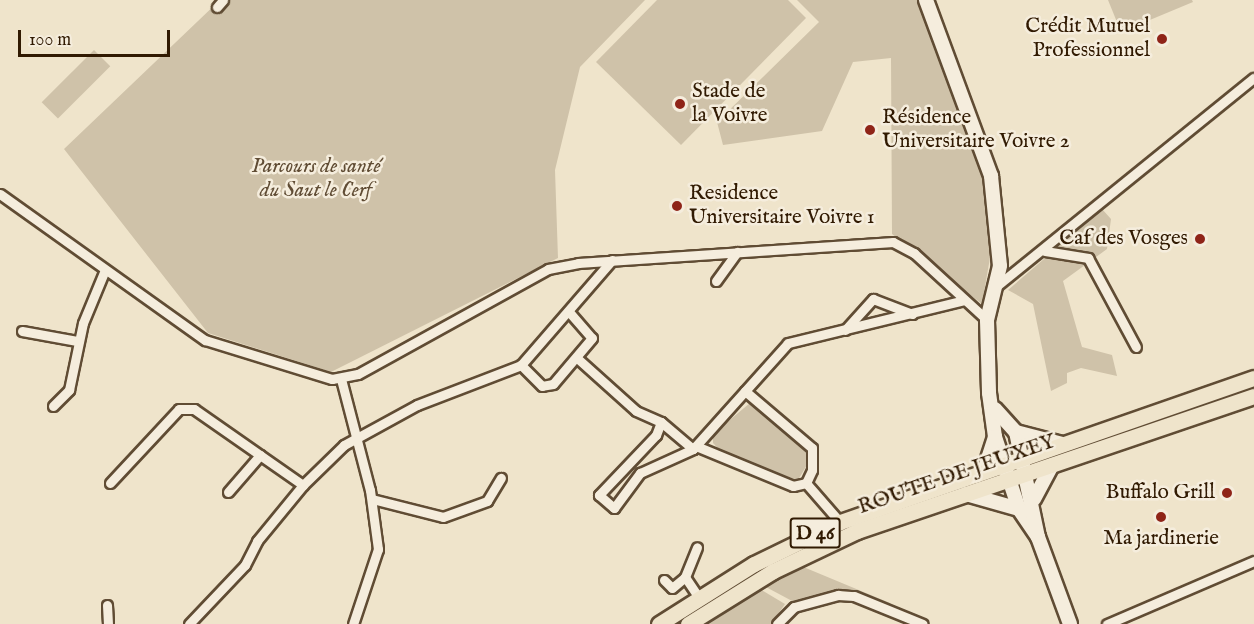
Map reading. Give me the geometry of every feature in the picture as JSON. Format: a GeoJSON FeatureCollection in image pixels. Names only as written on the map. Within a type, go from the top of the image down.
{"type":"FeatureCollection","features":[{"type":"Feature","properties":{"kind":"main road","name":"ROUTE DE JEUXEY"},"geometry":{"type":"LineString","coordinates":[[688,624],[828,544],[966,494],[1007,472],[1025,466],[1062,444],[1254,378]]}},
{"type":"Feature","properties":{"kind":"main road","name":"ROUTE DE JEUXEY"},"geometry":{"type":"LineString","coordinates":[[1025,466],[1052,465],[1254,396]]}},
{"type":"Feature","properties":{"kind":"main road","name":"ROUTE DE JEUXEY"},"geometry":{"type":"LineString","coordinates":[[659,624],[699,598],[840,522],[984,471],[1007,472]]}},
{"type":"Feature","properties":{"kind":"street"},"geometry":{"type":"LineString","coordinates":[[926,0],[991,176],[1000,238],[998,285],[987,320],[989,393],[995,410],[995,437],[984,471]]}},
{"type":"Feature","properties":{"kind":"street"},"geometry":{"type":"LineString","coordinates":[[998,285],[1045,251],[1254,78]]}},
{"type":"Feature","properties":{"kind":"street"},"geometry":{"type":"LineString","coordinates":[[0,194],[205,340],[341,379],[548,269],[612,260],[893,242],[914,253],[987,320]]}},
{"type":"Feature","properties":{"kind":"street"},"geometry":{"type":"LineString","coordinates":[[1045,251],[1088,258],[1136,347]]}},
{"type":"Feature","properties":{"kind":"street"},"geometry":{"type":"LineString","coordinates":[[716,281],[737,252]]}},
{"type":"Feature","properties":{"kind":"street"},"geometry":{"type":"LineString","coordinates":[[189,624],[245,565],[257,541],[303,485],[344,445],[356,441],[417,405],[521,364],[570,313],[612,260]]}},
{"type":"Feature","properties":{"kind":"street"},"geometry":{"type":"LineString","coordinates":[[53,406],[69,390],[77,341],[105,270]]}},
{"type":"Feature","properties":{"kind":"street"},"geometry":{"type":"LineString","coordinates":[[845,330],[873,299],[912,314]]}},
{"type":"Feature","properties":{"kind":"street"},"geometry":{"type":"LineString","coordinates":[[640,473],[694,448],[788,343],[964,300]]}},
{"type":"Feature","properties":{"kind":"street"},"geometry":{"type":"LineString","coordinates":[[521,364],[542,386],[553,384],[592,338],[570,313]]}},
{"type":"Feature","properties":{"kind":"street"},"geometry":{"type":"LineString","coordinates":[[22,331],[77,341]]}},
{"type":"Feature","properties":{"kind":"street"},"geometry":{"type":"LineString","coordinates":[[577,357],[636,411],[661,422],[694,448],[794,486],[806,483]]}},
{"type":"Feature","properties":{"kind":"street"},"geometry":{"type":"LineString","coordinates":[[341,379],[372,499],[378,549],[353,624]]}},
{"type":"Feature","properties":{"kind":"street"},"geometry":{"type":"LineString","coordinates":[[745,391],[812,448],[812,470],[806,483]]}},
{"type":"Feature","properties":{"kind":"street"},"geometry":{"type":"LineString","coordinates":[[110,483],[179,409],[194,409],[303,485]]}},
{"type":"Feature","properties":{"kind":"street"},"geometry":{"type":"LineString","coordinates":[[995,410],[1016,432],[1034,500],[1038,537]]}},
{"type":"Feature","properties":{"kind":"street"},"geometry":{"type":"LineString","coordinates":[[640,473],[640,480],[614,508],[599,495],[630,465],[661,422]]}},
{"type":"Feature","properties":{"kind":"street"},"geometry":{"type":"LineString","coordinates":[[1016,432],[1062,444]]}},
{"type":"Feature","properties":{"kind":"street"},"geometry":{"type":"LineString","coordinates":[[995,437],[1019,509],[1038,537],[1070,624]]}},
{"type":"Feature","properties":{"kind":"street"},"geometry":{"type":"LineString","coordinates":[[228,492],[260,455]]}},
{"type":"Feature","properties":{"kind":"street"},"geometry":{"type":"LineString","coordinates":[[630,465],[640,473]]}},
{"type":"Feature","properties":{"kind":"street"},"geometry":{"type":"LineString","coordinates":[[1034,500],[1052,465]]}},
{"type":"Feature","properties":{"kind":"street"},"geometry":{"type":"LineString","coordinates":[[372,499],[443,517],[470,512],[487,501],[501,478]]}},
{"type":"Feature","properties":{"kind":"street"},"geometry":{"type":"LineString","coordinates":[[806,483],[840,522]]}},
{"type":"Feature","properties":{"kind":"street"},"geometry":{"type":"LineString","coordinates":[[966,494],[1019,509]]}},
{"type":"Feature","properties":{"kind":"street"},"geometry":{"type":"LineString","coordinates":[[664,580],[672,588],[685,577],[697,547]]}},
{"type":"Feature","properties":{"kind":"street"},"geometry":{"type":"LineString","coordinates":[[1107,624],[1254,561]]}},
{"type":"Feature","properties":{"kind":"street"},"geometry":{"type":"LineString","coordinates":[[685,577],[699,598]]}},
{"type":"Feature","properties":{"kind":"street"},"geometry":{"type":"LineString","coordinates":[[777,624],[794,607],[838,595],[854,596],[922,624]]}},
{"type":"Feature","properties":{"kind":"street"},"geometry":{"type":"LineString","coordinates":[[107,605],[108,624]]}},
{"type":"Feature","properties":{"kind":"green space","name":"Parcours de santé du Saut le Cerf"},"geometry":{"type":"Polygon","coordinates":[[[220,0],[645,0],[580,67],[555,170],[558,258],[331,372],[208,333],[64,149],[220,0]]]}},
{"type":"Feature","properties":{"kind":"green space","name":"Stade de la Voivre"},"geometry":{"type":"Polygon","coordinates":[[[657,0],[788,0],[806,18],[681,145],[596,62],[657,0]]]}},
{"type":"Feature","properties":{"kind":"green space"},"geometry":{"type":"Polygon","coordinates":[[[797,0],[928,0],[977,131],[996,223],[982,304],[892,234],[891,58],[853,62],[822,131],[723,145],[717,122],[819,22],[797,0]]]}},
{"type":"Feature","properties":{"kind":"green space"},"geometry":{"type":"Polygon","coordinates":[[[1108,0],[1192,0],[1193,2],[1121,32],[1108,0]]]}},
{"type":"Feature","properties":{"kind":"green space"},"geometry":{"type":"Polygon","coordinates":[[[94,50],[110,66],[58,119],[42,102],[94,50]]]}},
{"type":"Feature","properties":{"kind":"green space"},"geometry":{"type":"Polygon","coordinates":[[[1102,209],[1111,219],[1107,249],[1063,281],[1082,347],[1112,355],[1117,376],[1081,368],[1067,373],[1067,383],[1051,391],[1033,304],[1008,290],[1102,209]]]}},
{"type":"Feature","properties":{"kind":"green space"},"geometry":{"type":"Polygon","coordinates":[[[750,403],[805,448],[810,460],[798,480],[725,456],[713,443],[713,434],[750,403]]]}},
{"type":"Feature","properties":{"kind":"green space"},"geometry":{"type":"Polygon","coordinates":[[[801,566],[891,605],[846,590],[794,602],[764,586],[801,566]]]}},
{"type":"Feature","properties":{"kind":"green space"},"geometry":{"type":"Polygon","coordinates":[[[758,588],[785,604],[771,624],[705,624],[758,588]]]}},
{"type":"Feature","properties":{"kind":"place","name":"Crédit Mutuel Professionnel"},"geometry":{"type":"Point","coordinates":[1162,39]}},
{"type":"Feature","properties":{"kind":"place","name":"Stade de la Voivre"},"geometry":{"type":"Point","coordinates":[680,104]}},
{"type":"Feature","properties":{"kind":"place","name":"Résidence Universitaire Voivre 2"},"geometry":{"type":"Point","coordinates":[870,130]}},
{"type":"Feature","properties":{"kind":"place","name":"Residence Universitaire Voivre 1"},"geometry":{"type":"Point","coordinates":[677,206]}},
{"type":"Feature","properties":{"kind":"place","name":"Caf des Vosges"},"geometry":{"type":"Point","coordinates":[1200,239]}},
{"type":"Feature","properties":{"kind":"place","name":"Buffalo Grill"},"geometry":{"type":"Point","coordinates":[1227,493]}},
{"type":"Feature","properties":{"kind":"place","name":"Ma jardinerie"},"geometry":{"type":"Point","coordinates":[1161,517]}}]}
